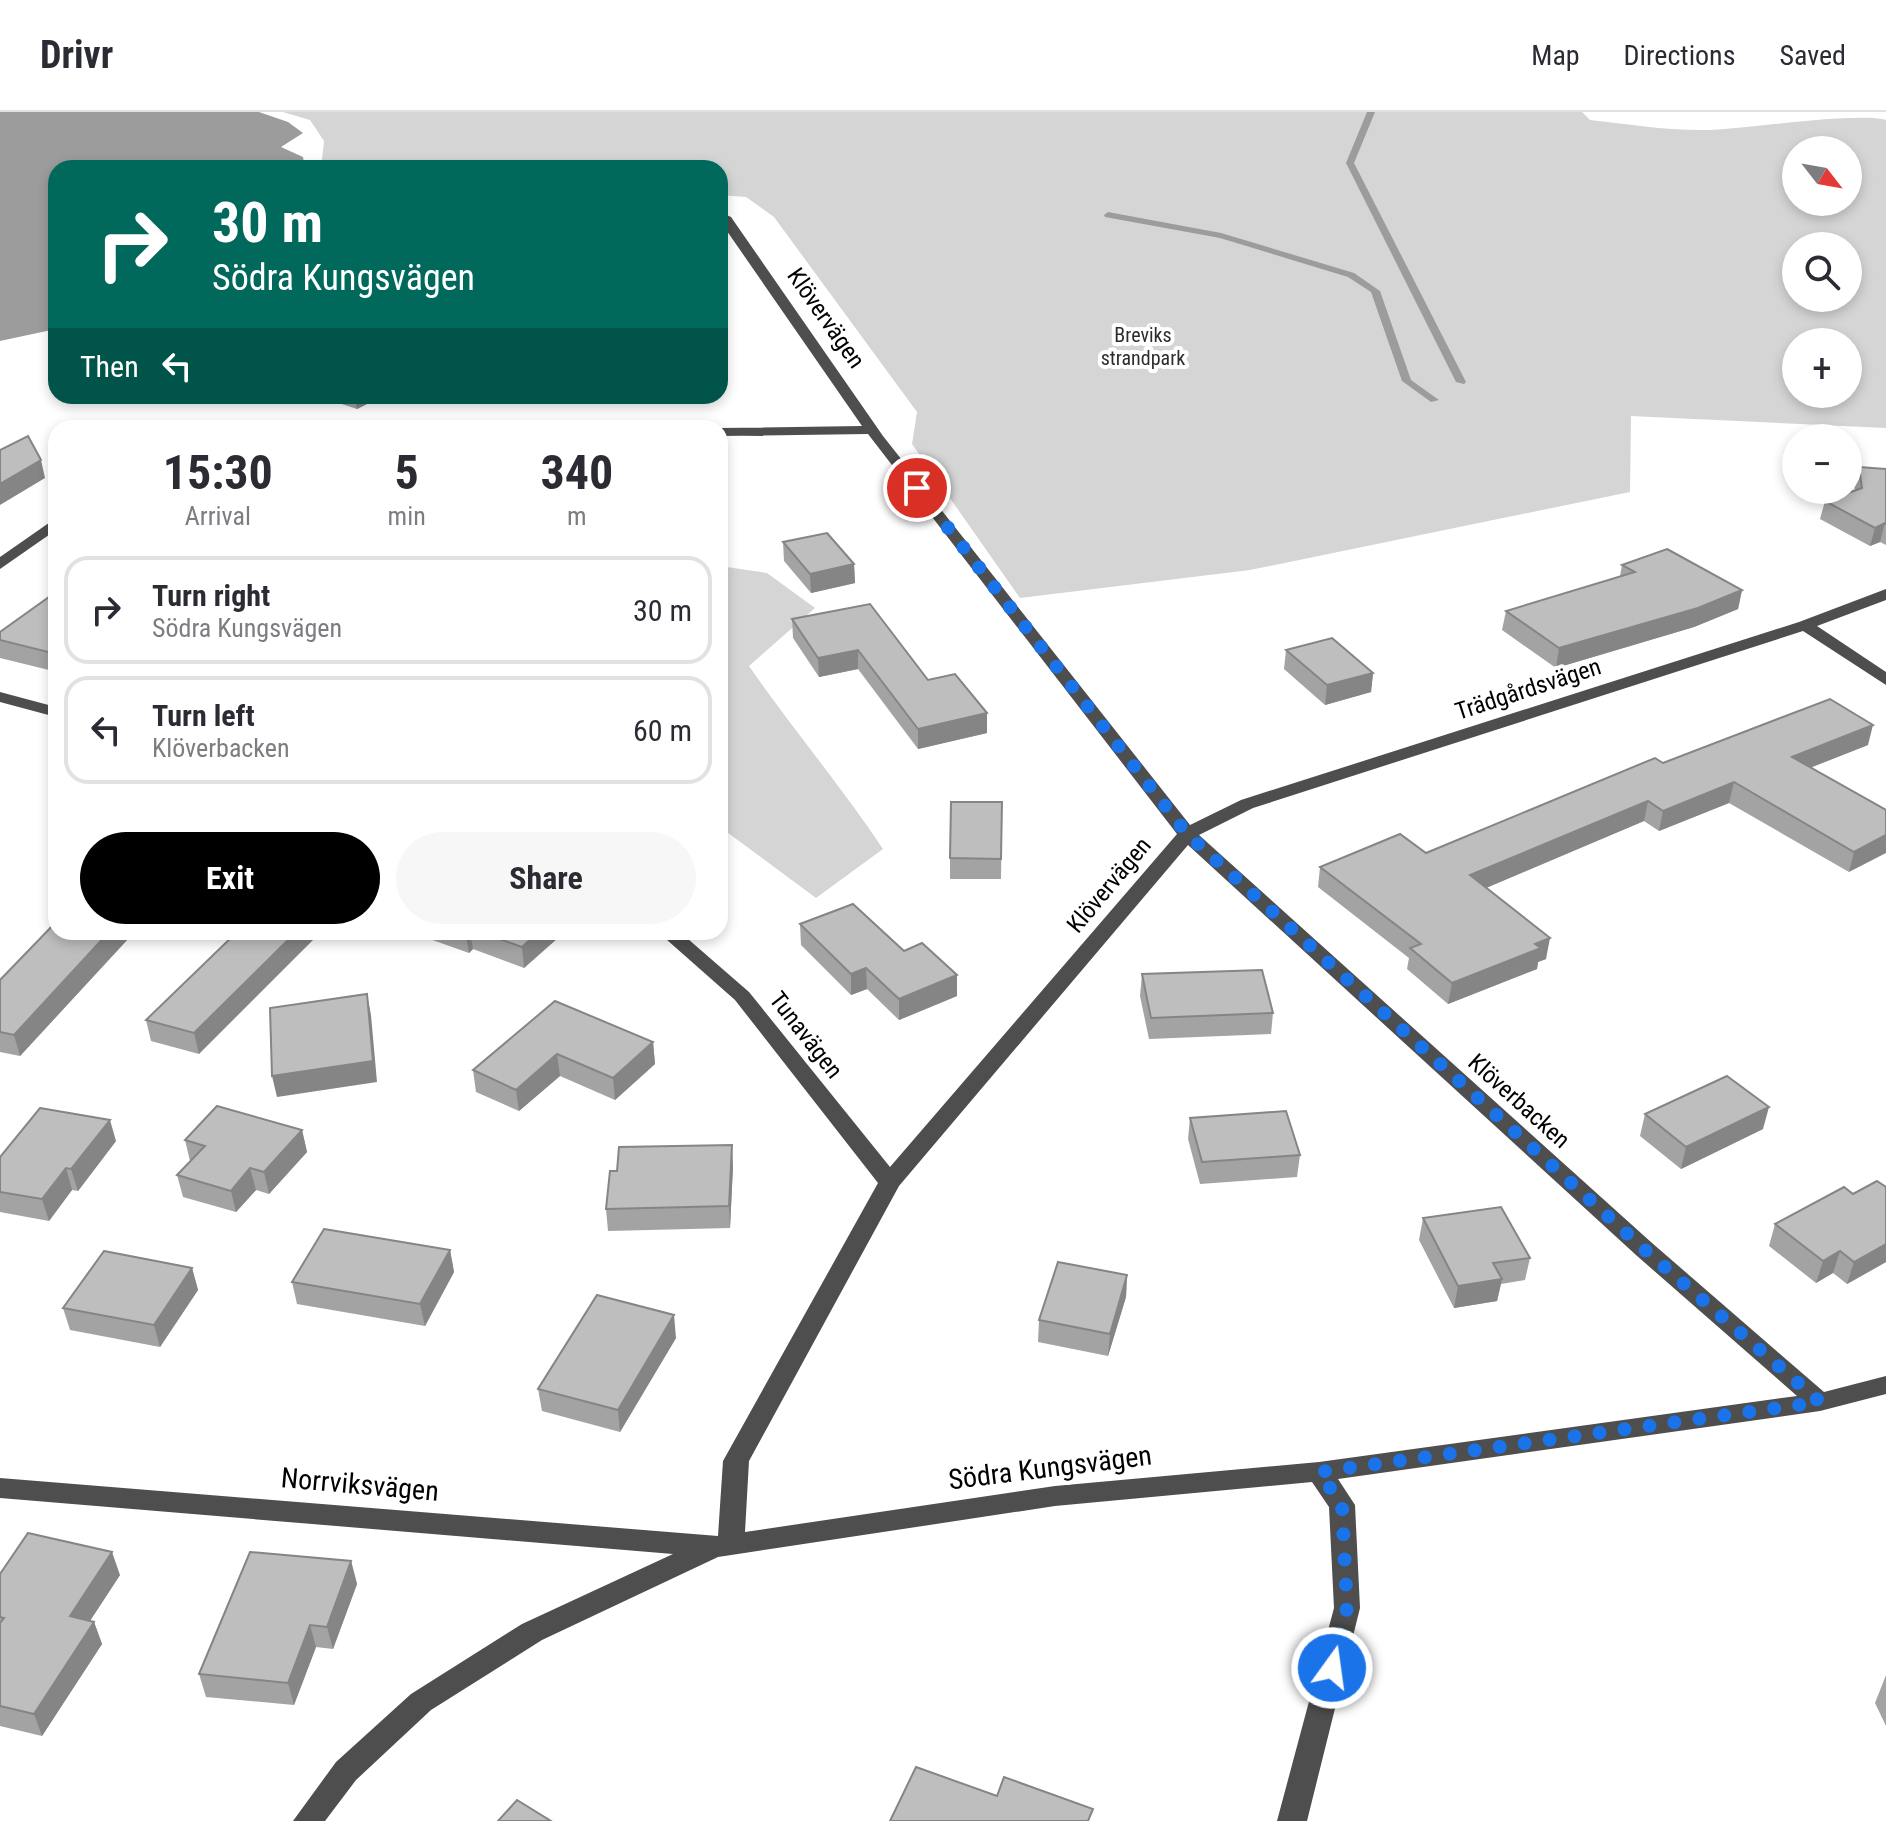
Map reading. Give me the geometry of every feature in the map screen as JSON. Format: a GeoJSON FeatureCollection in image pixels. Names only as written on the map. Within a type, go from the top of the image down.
{"type":"FeatureCollection","features":[{"type":"Feature","properties":{"kind":"street","name":"Klövervägen"},"geometry":{"type":"LineString","coordinates":[[722,1545],[736,1461],[890,1182],[1187,834],[872,430],[728,221]]}},
{"type":"Feature","properties":{"kind":"street"},"geometry":{"type":"LineString","coordinates":[[728,432],[872,430]]}},
{"type":"Feature","properties":{"kind":"street"},"geometry":{"type":"LineString","coordinates":[[0,564],[48,529]]}},
{"type":"Feature","properties":{"kind":"street","name":"Trädgårdsvägen"},"geometry":{"type":"LineString","coordinates":[[1187,834],[1247,804],[1805,625],[1886,594]]}},
{"type":"Feature","properties":{"kind":"street"},"geometry":{"type":"LineString","coordinates":[[1805,625],[1886,680]]}},
{"type":"Feature","properties":{"kind":"street"},"geometry":{"type":"LineString","coordinates":[[0,697],[48,710]]}},
{"type":"Feature","properties":{"kind":"street","name":"Klöverbacken"},"geometry":{"type":"LineString","coordinates":[[1187,834],[1644,1249],[1820,1402]]}},
{"type":"Feature","properties":{"kind":"street","name":"Tunavägen"},"geometry":{"type":"LineString","coordinates":[[677,940],[742,996],[890,1182]]}},
{"type":"Feature","properties":{"kind":"street","name":"Södra Kungsvägen"},"geometry":{"type":"LineString","coordinates":[[308,1821],[346,1771],[421,1702],[532,1632],[722,1545],[1055,1496],[1319,1472],[1820,1402],[1886,1385]]}},
{"type":"Feature","properties":{"kind":"street"},"geometry":{"type":"LineString","coordinates":[[1292,1821],[1347,1608],[1342,1505],[1319,1472]]}},
{"type":"Feature","properties":{"kind":"street","name":"Norrviksvägen"},"geometry":{"type":"LineString","coordinates":[[0,1488],[722,1545]]}},
{"type":"Feature","properties":{"kind":"green space","name":"Breviks strandpark"},"geometry":{"type":"Polygon","coordinates":[[[283,112],[1582,112],[1590,120],[1693,130],[1850,118],[1886,120],[1886,428],[1862,427],[1862,424],[1631,416],[1630,492],[1250,570],[1020,598],[912,444],[917,412],[774,217],[746,197],[728,196],[728,160],[322,160],[324,141],[310,120],[283,112]]]}},
{"type":"Feature","properties":{"kind":"green space"},"geometry":{"type":"Polygon","coordinates":[[[728,567],[767,573],[815,608],[749,666],[883,849],[816,898],[728,833],[728,567]]]}},
{"type":"Feature","properties":{"kind":"shaded area"},"geometry":{"type":"Polygon","coordinates":[[[0,112],[259,112],[288,122],[303,133],[281,147],[304,160],[48,160],[48,331],[0,341],[0,112]]]}},
{"type":"Feature","properties":{"kind":"building"},"geometry":{"type":"Polygon","coordinates":[[[28,436],[41,460],[0,484],[0,450],[28,436]]]}},
{"type":"Feature","properties":{"kind":"building"},"geometry":{"type":"Polygon","coordinates":[[[1862,467],[1886,469],[1886,524],[1875,528],[1831,504],[1862,504],[1862,467]]]}},
{"type":"Feature","properties":{"kind":"building"},"geometry":{"type":"Polygon","coordinates":[[[827,533],[854,564],[810,574],[783,542],[827,533]]]}},
{"type":"Feature","properties":{"kind":"building"},"geometry":{"type":"Polygon","coordinates":[[[1667,549],[1742,590],[1698,608],[1559,648],[1506,611],[1635,572],[1622,565],[1667,549]]]}},
{"type":"Feature","properties":{"kind":"building"},"geometry":{"type":"Polygon","coordinates":[[[48,598],[48,652],[0,640],[0,632],[48,598]]]}},
{"type":"Feature","properties":{"kind":"building"},"geometry":{"type":"Polygon","coordinates":[[[870,604],[928,680],[955,674],[987,713],[918,729],[858,650],[818,658],[792,619],[870,604]]]}},
{"type":"Feature","properties":{"kind":"building"},"geometry":{"type":"Polygon","coordinates":[[[1332,638],[1373,673],[1327,685],[1286,650],[1332,638]]]}},
{"type":"Feature","properties":{"kind":"building"},"geometry":{"type":"Polygon","coordinates":[[[1830,699],[1873,725],[1792,757],[1886,810],[1886,835],[1854,852],[1734,782],[1663,811],[1648,801],[1470,875],[1550,938],[1535,944],[1541,948],[1452,983],[1410,948],[1421,944],[1320,867],[1400,834],[1426,853],[1655,758],[1663,763],[1830,699]]]}},
{"type":"Feature","properties":{"kind":"building"},"geometry":{"type":"Polygon","coordinates":[[[951,802],[1002,802],[1001,859],[950,858],[951,802]]]}},
{"type":"Feature","properties":{"kind":"building"},"geometry":{"type":"Polygon","coordinates":[[[853,904],[904,951],[922,943],[957,975],[899,999],[866,968],[851,974],[800,924],[853,904]]]}},
{"type":"Feature","properties":{"kind":"building"},"geometry":{"type":"Polygon","coordinates":[[[48,930],[48,940],[102,940],[14,1035],[0,1032],[0,980],[48,930]]]}},
{"type":"Feature","properties":{"kind":"building"},"geometry":{"type":"Polygon","coordinates":[[[229,940],[288,940],[194,1033],[146,1020],[229,940]]]}},
{"type":"Feature","properties":{"kind":"building"},"geometry":{"type":"Polygon","coordinates":[[[502,940],[529,940],[522,947],[502,940]]]}},
{"type":"Feature","properties":{"kind":"building"},"geometry":{"type":"Polygon","coordinates":[[[1262,970],[1273,1013],[1151,1018],[1142,974],[1262,970]]]}},
{"type":"Feature","properties":{"kind":"building"},"geometry":{"type":"Polygon","coordinates":[[[367,994],[373,1061],[272,1076],[270,1008],[367,994]]]}},
{"type":"Feature","properties":{"kind":"building"},"geometry":{"type":"Polygon","coordinates":[[[555,1001],[653,1042],[613,1078],[557,1054],[516,1090],[473,1070],[555,1001]]]}},
{"type":"Feature","properties":{"kind":"building"},"geometry":{"type":"Polygon","coordinates":[[[1727,1076],[1769,1107],[1686,1147],[1645,1114],[1727,1076]]]}},
{"type":"Feature","properties":{"kind":"building"},"geometry":{"type":"Polygon","coordinates":[[[217,1106],[302,1130],[264,1172],[250,1168],[231,1191],[177,1175],[205,1146],[185,1140],[217,1106]]]}},
{"type":"Feature","properties":{"kind":"building"},"geometry":{"type":"Polygon","coordinates":[[[40,1108],[110,1120],[71,1169],[66,1168],[42,1199],[0,1192],[0,1157],[40,1108]]]}},
{"type":"Feature","properties":{"kind":"building"},"geometry":{"type":"Polygon","coordinates":[[[1286,1111],[1300,1155],[1202,1162],[1190,1118],[1286,1111]]]}},
{"type":"Feature","properties":{"kind":"building"},"geometry":{"type":"Polygon","coordinates":[[[732,1145],[729,1206],[606,1209],[610,1171],[617,1171],[619,1147],[732,1145]]]}},
{"type":"Feature","properties":{"kind":"building"},"geometry":{"type":"Polygon","coordinates":[[[1877,1181],[1886,1187],[1886,1244],[1854,1262],[1840,1251],[1823,1261],[1775,1224],[1844,1187],[1853,1194],[1877,1181]]]}},
{"type":"Feature","properties":{"kind":"building"},"geometry":{"type":"Polygon","coordinates":[[[1501,1207],[1530,1258],[1493,1263],[1502,1279],[1458,1286],[1423,1218],[1501,1207]]]}},
{"type":"Feature","properties":{"kind":"building"},"geometry":{"type":"Polygon","coordinates":[[[324,1229],[450,1250],[420,1304],[292,1282],[324,1229]]]}},
{"type":"Feature","properties":{"kind":"building"},"geometry":{"type":"Polygon","coordinates":[[[104,1251],[192,1268],[154,1325],[63,1308],[104,1251]]]}},
{"type":"Feature","properties":{"kind":"building"},"geometry":{"type":"Polygon","coordinates":[[[1058,1262],[1127,1275],[1110,1334],[1039,1320],[1058,1262]]]}},
{"type":"Feature","properties":{"kind":"building"},"geometry":{"type":"Polygon","coordinates":[[[597,1295],[674,1315],[618,1410],[538,1389],[597,1295]]]}},
{"type":"Feature","properties":{"kind":"building"},"geometry":{"type":"Polygon","coordinates":[[[28,1533],[112,1552],[70,1616],[94,1622],[34,1714],[0,1706],[0,1623],[4,1618],[0,1617],[0,1574],[28,1533]]]}},
{"type":"Feature","properties":{"kind":"building"},"geometry":{"type":"Polygon","coordinates":[[[250,1552],[351,1561],[327,1627],[310,1625],[288,1683],[199,1674],[250,1552]]]}},
{"type":"Feature","properties":{"kind":"building"},"geometry":{"type":"Polygon","coordinates":[[[916,1767],[997,1796],[1004,1777],[1093,1809],[1088,1821],[890,1821],[916,1767]]]}},
{"type":"Feature","properties":{"kind":"building"},"geometry":{"type":"Polygon","coordinates":[[[517,1800],[551,1821],[498,1821],[517,1800]]]}},
{"type":"Feature","properties":{"kind":"waterway"},"geometry":{"type":"LineString","coordinates":[[1371,112],[1350,163],[1461,382]]}},
{"type":"Feature","properties":{"kind":"waterway"},"geometry":{"type":"LineString","coordinates":[[1108,215],[1221,236],[1351,275],[1375,291],[1407,381],[1434,400]]}},
{"type":"Feature","properties":{"kind":"route"},"geometry":{"type":"LineString","coordinates":[[917,488],[1187,834],[1644,1249],[1820,1402],[1319,1472],[1342,1505],[1347,1608],[1332,1668]]}}]}
